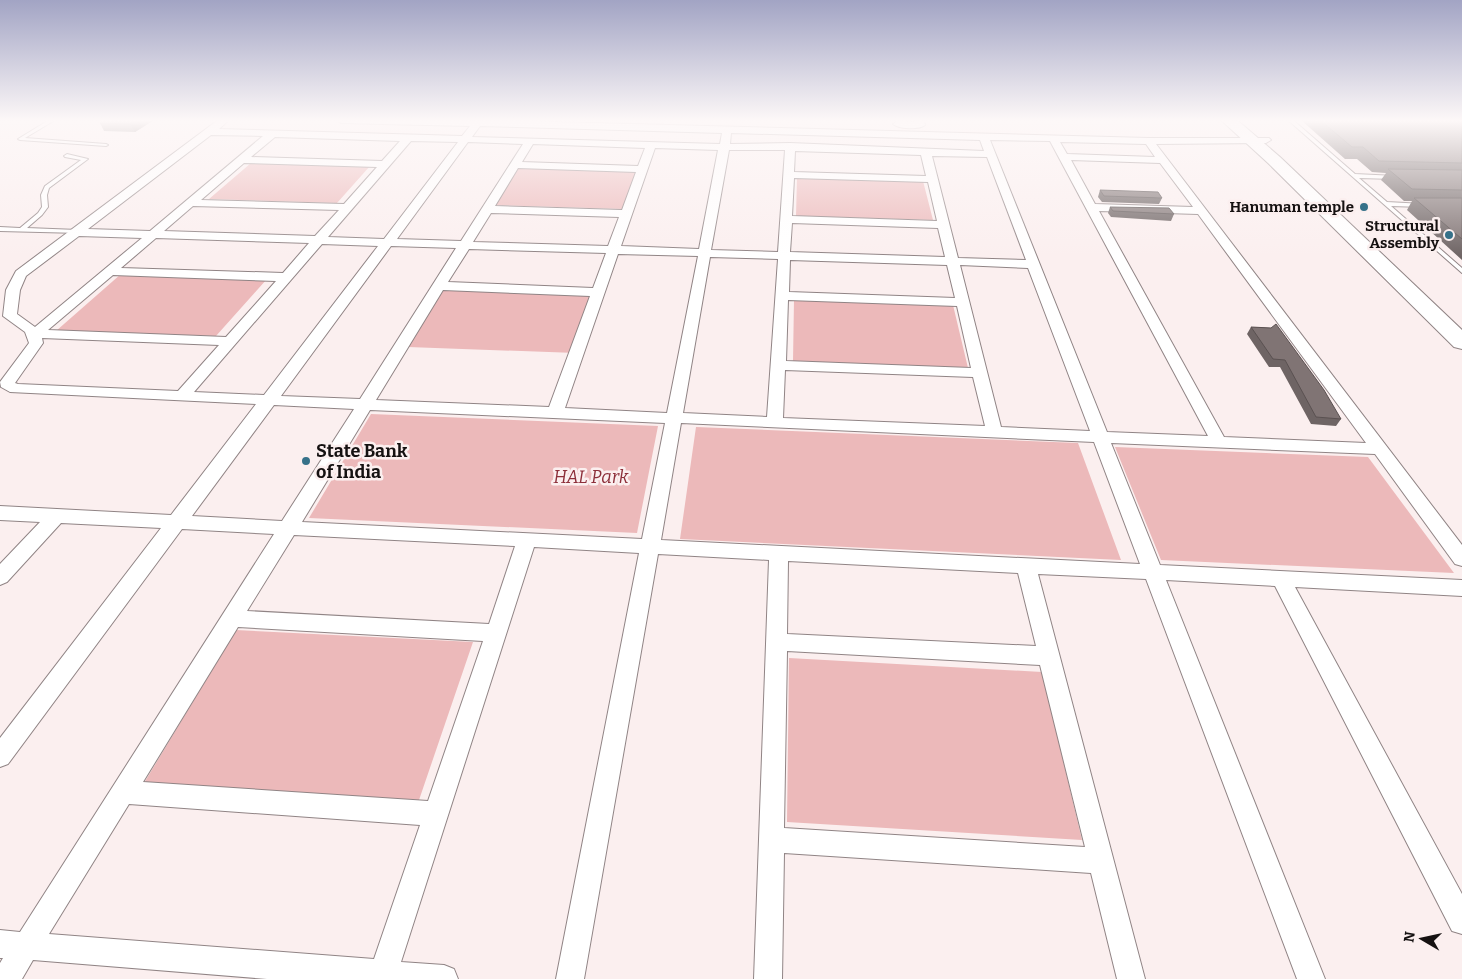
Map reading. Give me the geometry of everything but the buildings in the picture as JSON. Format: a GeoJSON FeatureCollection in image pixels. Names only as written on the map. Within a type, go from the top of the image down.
{"type":"FeatureCollection","features":[{"type":"Feature","properties":{"kind":"main road"},"geometry":{"type":"LineString","coordinates":[[1285,166],[1462,342]]}},
{"type":"Feature","properties":{"kind":"main road"},"geometry":{"type":"LineString","coordinates":[[1287,166],[1462,323]]}},
{"type":"Feature","properties":{"kind":"street"},"geometry":{"type":"LineString","coordinates":[[166,166],[20,274],[13,290],[10,316],[30,327],[35,334],[36,343],[6,384],[15,390],[1379,449]]}},
{"type":"Feature","properties":{"kind":"street"},"geometry":{"type":"LineString","coordinates":[[35,334],[234,166]]}},
{"type":"Feature","properties":{"kind":"street"},"geometry":{"type":"LineString","coordinates":[[181,397],[384,166]]}},
{"type":"Feature","properties":{"kind":"street"},"geometry":{"type":"LineString","coordinates":[[0,756],[447,166]]}},
{"type":"Feature","properties":{"kind":"street"},"geometry":{"type":"LineString","coordinates":[[6,979],[13,945],[123,792],[515,166]]}},
{"type":"Feature","properties":{"kind":"street"},"geometry":{"type":"LineString","coordinates":[[537,166],[642,169]]}},
{"type":"Feature","properties":{"kind":"street"},"geometry":{"type":"LineString","coordinates":[[555,413],[643,166]]}},
{"type":"Feature","properties":{"kind":"street"},"geometry":{"type":"LineString","coordinates":[[570,979],[720,166]]}},
{"type":"Feature","properties":{"kind":"street"},"geometry":{"type":"LineString","coordinates":[[775,422],[789,166]]}},
{"type":"Feature","properties":{"kind":"street"},"geometry":{"type":"LineString","coordinates":[[929,166],[994,432]]}},
{"type":"Feature","properties":{"kind":"street"},"geometry":{"type":"LineString","coordinates":[[995,166],[1311,979]]}},
{"type":"Feature","properties":{"kind":"street"},"geometry":{"type":"LineString","coordinates":[[1069,166],[1219,442]]}},
{"type":"Feature","properties":{"kind":"street"},"geometry":{"type":"LineString","coordinates":[[1167,166],[1462,559]]}},
{"type":"Feature","properties":{"kind":"street"},"geometry":{"type":"LineString","coordinates":[[788,175],[933,179]]}},
{"type":"Feature","properties":{"kind":"street"},"geometry":{"type":"LineString","coordinates":[[191,203],[347,207]]}},
{"type":"Feature","properties":{"kind":"street"},"geometry":{"type":"LineString","coordinates":[[1091,207],[1201,211]]}},
{"type":"Feature","properties":{"kind":"street"},"geometry":{"type":"LineString","coordinates":[[487,209],[626,214]]}},
{"type":"Feature","properties":{"kind":"street"},"geometry":{"type":"LineString","coordinates":[[786,219],[944,225]]}},
{"type":"Feature","properties":{"kind":"street"},"geometry":{"type":"LineString","coordinates":[[78,232],[1033,264]]}},
{"type":"Feature","properties":{"kind":"street"},"geometry":{"type":"LineString","coordinates":[[110,271],[286,277]]}},
{"type":"Feature","properties":{"kind":"street"},"geometry":{"type":"LineString","coordinates":[[439,286],[598,292]]}},
{"type":"Feature","properties":{"kind":"street"},"geometry":{"type":"LineString","coordinates":[[782,296],[962,302]]}},
{"type":"Feature","properties":{"kind":"street"},"geometry":{"type":"LineString","coordinates":[[35,334],[230,341]]}},
{"type":"Feature","properties":{"kind":"street"},"geometry":{"type":"LineString","coordinates":[[778,365],[980,374]]}},
{"type":"Feature","properties":{"kind":"street"},"geometry":{"type":"LineString","coordinates":[[0,513],[1462,588]]}},
{"type":"Feature","properties":{"kind":"street"},"geometry":{"type":"LineString","coordinates":[[0,577],[56,516]]}},
{"type":"Feature","properties":{"kind":"street"},"geometry":{"type":"LineString","coordinates":[[382,977],[527,540]]}},
{"type":"Feature","properties":{"kind":"street"},"geometry":{"type":"LineString","coordinates":[[768,979],[779,553]]}},
{"type":"Feature","properties":{"kind":"street"},"geometry":{"type":"LineString","coordinates":[[1026,566],[1131,979]]}},
{"type":"Feature","properties":{"kind":"street"},"geometry":{"type":"LineString","coordinates":[[1281,579],[1462,921]]}},
{"type":"Feature","properties":{"kind":"street"},"geometry":{"type":"LineString","coordinates":[[231,618],[496,633]]}},
{"type":"Feature","properties":{"kind":"street"},"geometry":{"type":"LineString","coordinates":[[777,642],[1049,656]]}},
{"type":"Feature","properties":{"kind":"street"},"geometry":{"type":"LineString","coordinates":[[123,792],[436,814]]}},
{"type":"Feature","properties":{"kind":"street"},"geometry":{"type":"LineString","coordinates":[[771,840],[1101,861]]}},
{"type":"Feature","properties":{"kind":"street"},"geometry":{"type":"LineString","coordinates":[[13,945],[382,977],[444,979]]}},
{"type":"Feature","properties":{"kind":"lane"},"geometry":{"type":"LineString","coordinates":[[21,230],[40,214],[45,207],[44,195],[47,187],[76,166]]}},
{"type":"Feature","properties":{"kind":"lane"},"geometry":{"type":"LineString","coordinates":[[1342,166],[1462,271]]}},
{"type":"Feature","properties":{"kind":"lane"},"geometry":{"type":"LineString","coordinates":[[1354,176],[1403,177]]}},
{"type":"Feature","properties":{"kind":"lane"},"geometry":{"type":"LineString","coordinates":[[1387,204],[1434,206]]}},
{"type":"Feature","properties":{"kind":"lane"},"geometry":{"type":"LineString","coordinates":[[0,229],[78,232]]}},
{"type":"Feature","properties":{"kind":"green space"},"geometry":{"type":"Polygon","coordinates":[[[248,166],[370,166],[337,203],[209,199],[248,166]]]}},
{"type":"Feature","properties":{"kind":"green space"},"geometry":{"type":"Polygon","coordinates":[[[514,168],[636,171],[624,209],[492,205],[514,168]]]}},
{"type":"Feature","properties":{"kind":"green space"},"geometry":{"type":"Polygon","coordinates":[[[797,178],[923,181],[933,220],[796,216],[797,178]]]}},
{"type":"Feature","properties":{"kind":"green space"},"geometry":{"type":"Polygon","coordinates":[[[121,274],[267,279],[216,336],[56,331],[121,274]]]}},
{"type":"Feature","properties":{"kind":"green space"},"geometry":{"type":"Polygon","coordinates":[[[444,288],[596,293],[576,353],[408,347],[444,288]]]}},
{"type":"Feature","properties":{"kind":"green space"},"geometry":{"type":"Polygon","coordinates":[[[794,300],[953,305],[968,368],[793,361],[794,300]]]}},
{"type":"Feature","properties":{"kind":"green space","name":"HAL Park"},"geometry":{"type":"Polygon","coordinates":[[[371,414],[658,426],[637,533],[309,518],[371,414]]]}},
{"type":"Feature","properties":{"kind":"green space"},"geometry":{"type":"Polygon","coordinates":[[[696,427],[1078,443],[1121,560],[680,539],[696,427]]]}},
{"type":"Feature","properties":{"kind":"green space"},"geometry":{"type":"Polygon","coordinates":[[[1115,447],[1368,457],[1454,573],[1161,560],[1115,447]]]}},
{"type":"Feature","properties":{"kind":"green space"},"geometry":{"type":"Polygon","coordinates":[[[236,630],[473,642],[419,800],[144,783],[236,630]]]}},
{"type":"Feature","properties":{"kind":"green space"},"geometry":{"type":"Polygon","coordinates":[[[789,658],[1042,672],[1082,840],[787,822],[789,658]]]}},
{"type":"Feature","properties":{"kind":"place","name":"Hanuman temple"},"geometry":{"type":"Point","coordinates":[1364,207]}},
{"type":"Feature","properties":{"kind":"place","name":"Structural Assembly"},"geometry":{"type":"Point","coordinates":[1449,235]}},
{"type":"Feature","properties":{"kind":"place","name":"State Bank of India"},"geometry":{"type":"Point","coordinates":[306,461]}}]}
